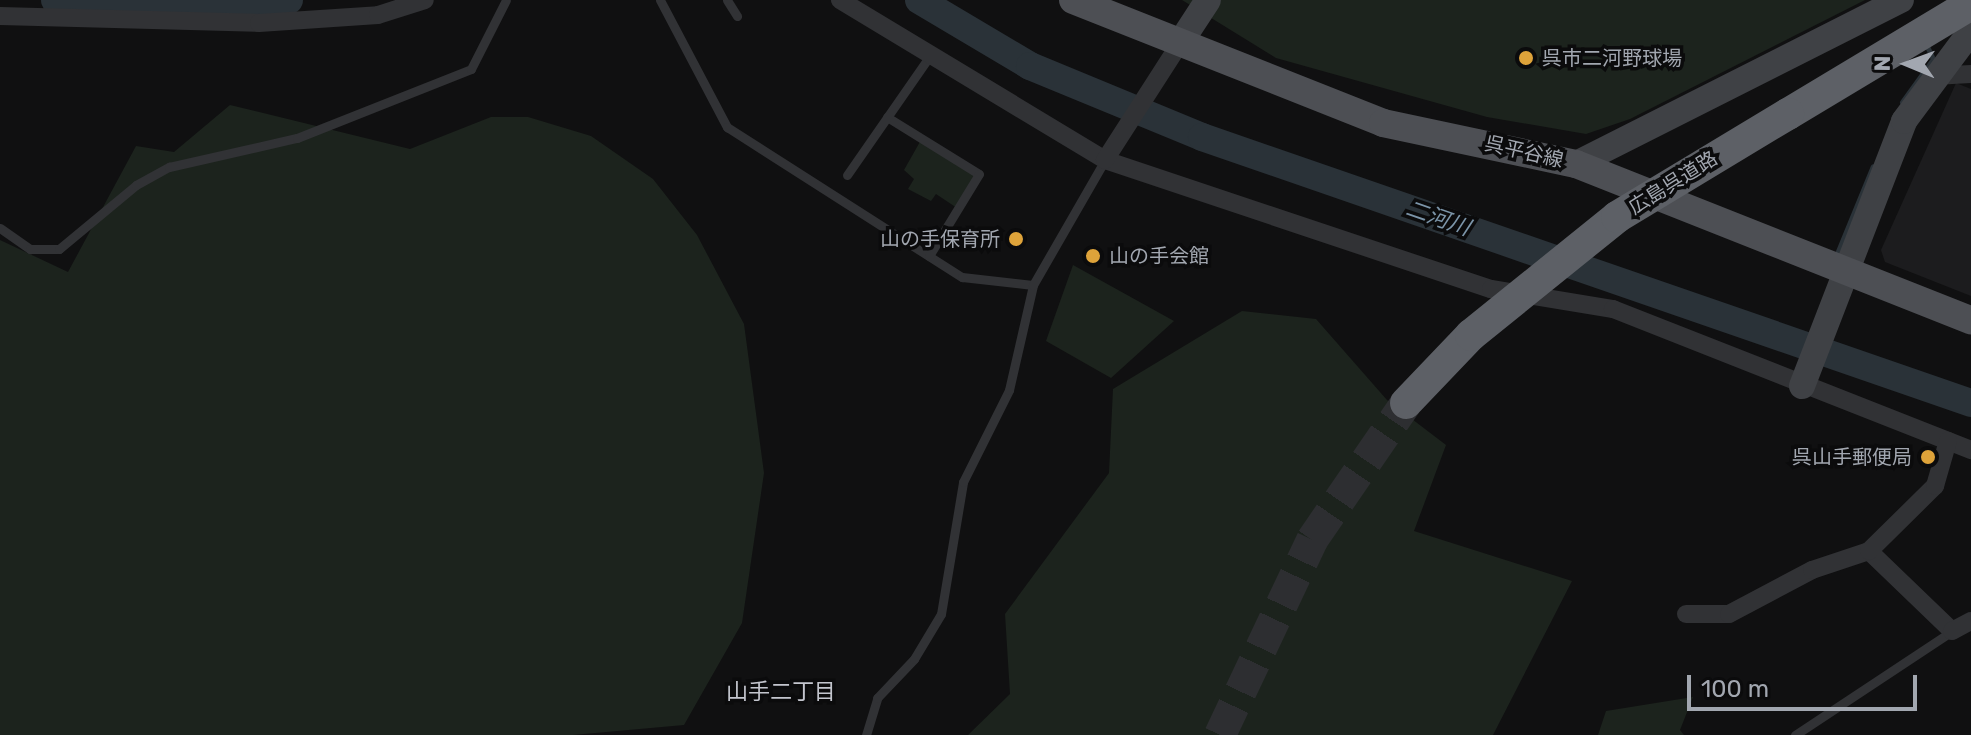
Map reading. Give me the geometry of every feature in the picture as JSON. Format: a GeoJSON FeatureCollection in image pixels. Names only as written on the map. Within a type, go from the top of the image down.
{"type":"FeatureCollection","features":[{"type":"Feature","properties":{"kind":"highway","name":"広島呉道路"},"geometry":{"type":"LineString","coordinates":[[1406,403],[1471,335],[1617,217],[1971,4]]}},
{"type":"Feature","properties":{"kind":"main road","name":"呉平谷線"},"geometry":{"type":"LineString","coordinates":[[1073,0],[1383,123],[1576,164],[1843,280],[1971,320]]}},
{"type":"Feature","properties":{"kind":"street"},"geometry":{"type":"LineString","coordinates":[[0,16],[45,9],[259,23],[378,15],[425,0]]}},
{"type":"Feature","properties":{"kind":"street"},"geometry":{"type":"LineString","coordinates":[[840,0],[929,57],[1004,93],[1105,160],[1491,289],[1613,309],[1971,450]]}},
{"type":"Feature","properties":{"kind":"street"},"geometry":{"type":"LineString","coordinates":[[1105,160],[1112,141],[1208,0]]}},
{"type":"Feature","properties":{"kind":"street"},"geometry":{"type":"LineString","coordinates":[[1576,164],[1901,0]]}},
{"type":"Feature","properties":{"kind":"street"},"geometry":{"type":"LineString","coordinates":[[1804,382],[1904,121],[1930,77],[1971,31]]}},
{"type":"Feature","properties":{"kind":"street"},"geometry":{"type":"LineString","coordinates":[[1930,77],[1971,74]]}},
{"type":"Feature","properties":{"kind":"street"},"geometry":{"type":"LineString","coordinates":[[1686,614],[1729,614],[1812,570],[1869,551],[1935,486],[1948,441]]}},
{"type":"Feature","properties":{"kind":"street"},"geometry":{"type":"LineString","coordinates":[[1869,551],[1952,631],[1971,621]]}},
{"type":"Feature","properties":{"kind":"lane"},"geometry":{"type":"LineString","coordinates":[[0,228],[30,249],[59,249],[169,167],[297,138],[471,69],[506,0]]}},
{"type":"Feature","properties":{"kind":"lane"},"geometry":{"type":"LineString","coordinates":[[660,0],[727,127],[962,277],[1033,285]]}},
{"type":"Feature","properties":{"kind":"lane"},"geometry":{"type":"LineString","coordinates":[[727,0],[737,16]]}},
{"type":"Feature","properties":{"kind":"lane"},"geometry":{"type":"LineString","coordinates":[[847,175],[929,57]]}},
{"type":"Feature","properties":{"kind":"lane"},"geometry":{"type":"LineString","coordinates":[[887,117],[979,174],[929,256]]}},
{"type":"Feature","properties":{"kind":"lane"},"geometry":{"type":"LineString","coordinates":[[866,735],[877,698],[914,659],[941,614],[963,482],[1009,390],[1033,285],[1105,160]]}},
{"type":"Feature","properties":{"kind":"lane"},"geometry":{"type":"LineString","coordinates":[[1795,735],[1952,631]]}},
{"type":"Feature","properties":{"kind":"shaded area","name":"呉市二河野球場"},"geometry":{"type":"Polygon","coordinates":[[[1182,0],[1865,0],[1630,119],[1586,134],[1487,117],[1276,58],[1182,0]]]}},
{"type":"Feature","properties":{"kind":"shaded area"},"geometry":{"type":"Polygon","coordinates":[[[1956,83],[1971,89],[1971,296],[1885,262],[1881,250],[1956,83]]]}},
{"type":"Feature","properties":{"kind":"shaded area"},"geometry":{"type":"Polygon","coordinates":[[[230,105],[410,149],[491,117],[528,117],[591,136],[653,179],[697,235],[744,324],[764,473],[742,623],[684,725],[573,735],[0,735],[0,240],[68,272],[136,146],[174,152],[230,105]]]}},
{"type":"Feature","properties":{"kind":"shaded area"},"geometry":{"type":"Polygon","coordinates":[[[921,140],[976,174],[957,208],[936,194],[931,201],[908,189],[914,179],[904,170],[921,140]]]}},
{"type":"Feature","properties":{"kind":"shaded area"},"geometry":{"type":"Polygon","coordinates":[[[1073,265],[1174,321],[1111,378],[1046,341],[1073,265]]]}},
{"type":"Feature","properties":{"kind":"shaded area"},"geometry":{"type":"Polygon","coordinates":[[[1242,311],[1316,319],[1387,400],[1446,445],[1414,531],[1572,581],[1493,735],[968,735],[1010,694],[1005,614],[1109,473],[1113,389],[1242,311]]]}},
{"type":"Feature","properties":{"kind":"shaded area"},"geometry":{"type":"Polygon","coordinates":[[[1693,697],[1680,730],[1684,735],[1598,735],[1606,711],[1693,697]]]}},
{"type":"Feature","properties":{"kind":"waterway","name":"二河川"},"geometry":{"type":"LineString","coordinates":[[55,0],[289,0]]}},
{"type":"Feature","properties":{"kind":"waterway","name":"二河川"},"geometry":{"type":"LineString","coordinates":[[919,0],[1030,66],[1202,137],[1971,403]]}},
{"type":"Feature","properties":{"kind":"waterway"},"geometry":{"type":"LineString","coordinates":[[1902,102],[1933,59],[1926,44]]}},
{"type":"Feature","properties":{"kind":"waterway"},"geometry":{"type":"LineString","coordinates":[[1836,256],[1873,166]]}},
{"type":"Feature","properties":{"kind":"tunnel"},"geometry":{"type":"LineString","coordinates":[[1220,735],[1312,540],[1406,403]]}},
{"type":"Feature","properties":{"kind":"place","name":"呉市二河野球場"},"geometry":{"type":"Point","coordinates":[1526,58]}},
{"type":"Feature","properties":{"kind":"place","name":"山の手保育所"},"geometry":{"type":"Point","coordinates":[1016,239]}},
{"type":"Feature","properties":{"kind":"place","name":"山の手会館"},"geometry":{"type":"Point","coordinates":[1093,256]}},
{"type":"Feature","properties":{"kind":"place","name":"呉山手郵便局"},"geometry":{"type":"Point","coordinates":[1928,457]}},
{"type":"Feature","properties":{"kind":"district","name":"山手二丁目"},"geometry":{"type":"Point","coordinates":[781,692]}}]}
